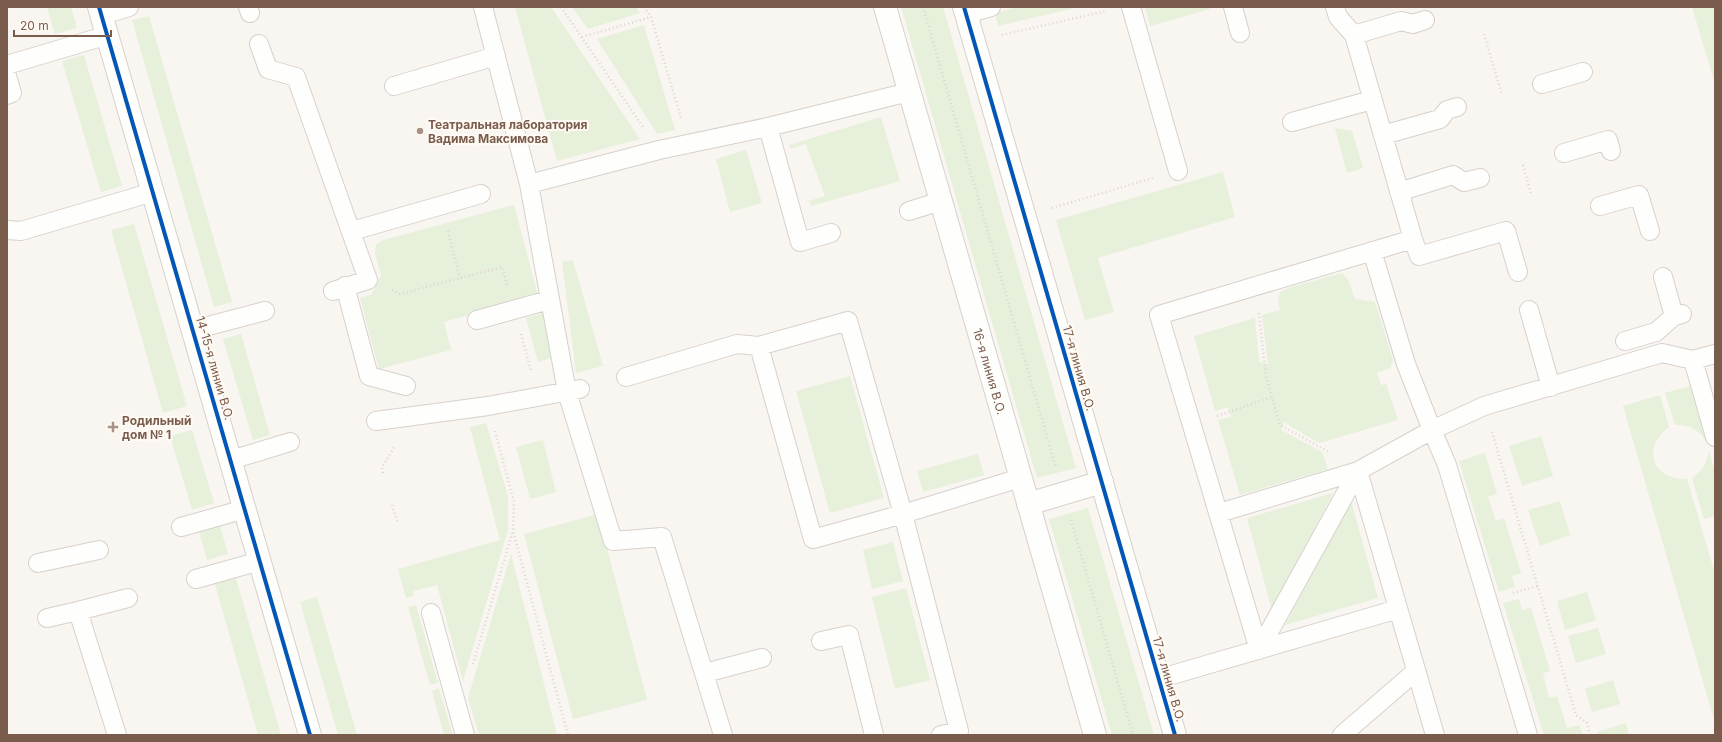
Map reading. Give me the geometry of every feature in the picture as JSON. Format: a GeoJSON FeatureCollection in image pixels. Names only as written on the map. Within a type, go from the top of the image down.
{"type":"FeatureCollection","features":[{"type":"Feature","properties":{"kind":"street","name":"16-я линия В.О."},"geometry":{"type":"LineString","coordinates":[[885,7],[1095,735]]}},
{"type":"Feature","properties":{"kind":"street","name":"14-15-я линии В.О."},"geometry":{"type":"LineString","coordinates":[[100,11],[310,735]]}},
{"type":"Feature","properties":{"kind":"street","name":"17-я линия В.О."},"geometry":{"type":"LineString","coordinates":[[965,11],[1175,735]]}},
{"type":"Feature","properties":{"kind":"street"},"geometry":{"type":"LineString","coordinates":[[1028,504],[1102,482]]}},
{"type":"Feature","properties":{"kind":"lane"},"geometry":{"type":"LineString","coordinates":[[100,11],[129,7]]}},
{"type":"Feature","properties":{"kind":"lane"},"geometry":{"type":"LineString","coordinates":[[483,7],[529,184],[549,300],[613,541],[662,537],[723,735]]}},
{"type":"Feature","properties":{"kind":"lane"},"geometry":{"type":"LineString","coordinates":[[965,11],[991,7]]}},
{"type":"Feature","properties":{"kind":"lane"},"geometry":{"type":"LineString","coordinates":[[1131,7],[1178,171]]}},
{"type":"Feature","properties":{"kind":"lane"},"geometry":{"type":"LineString","coordinates":[[1233,7],[1240,32]]}},
{"type":"Feature","properties":{"kind":"lane"},"geometry":{"type":"LineString","coordinates":[[1335,7],[1338,17],[1354,35],[1419,256],[1506,230],[1518,272]]}},
{"type":"Feature","properties":{"kind":"lane"},"geometry":{"type":"LineString","coordinates":[[1354,35],[1401,21],[1413,24],[1425,20]]}},
{"type":"Feature","properties":{"kind":"lane"},"geometry":{"type":"LineString","coordinates":[[7,65],[108,35]]}},
{"type":"Feature","properties":{"kind":"lane"},"geometry":{"type":"LineString","coordinates":[[259,44],[268,69],[296,77],[352,231],[368,280],[339,288],[369,376],[406,386]]}},
{"type":"Feature","properties":{"kind":"lane"},"geometry":{"type":"LineString","coordinates":[[394,86],[496,56]]}},
{"type":"Feature","properties":{"kind":"lane"},"geometry":{"type":"LineString","coordinates":[[1542,84],[1583,72]]}},
{"type":"Feature","properties":{"kind":"lane"},"geometry":{"type":"LineString","coordinates":[[7,76],[12,93],[7,94]]}},
{"type":"Feature","properties":{"kind":"lane"},"geometry":{"type":"LineString","coordinates":[[529,184],[659,150],[768,128],[909,92]]}},
{"type":"Feature","properties":{"kind":"lane"},"geometry":{"type":"LineString","coordinates":[[1292,122],[1372,100]]}},
{"type":"Feature","properties":{"kind":"lane"},"geometry":{"type":"LineString","coordinates":[[1383,135],[1440,119],[1447,110],[1457,107]]}},
{"type":"Feature","properties":{"kind":"lane"},"geometry":{"type":"LineString","coordinates":[[768,128],[800,242],[831,233]]}},
{"type":"Feature","properties":{"kind":"lane"},"geometry":{"type":"LineString","coordinates":[[1564,153],[1608,140],[1612,151]]}},
{"type":"Feature","properties":{"kind":"lane"},"geometry":{"type":"LineString","coordinates":[[1399,192],[1453,175],[1464,182],[1480,178]]}},
{"type":"Feature","properties":{"kind":"lane"},"geometry":{"type":"LineString","coordinates":[[7,230],[21,231],[153,192]]}},
{"type":"Feature","properties":{"kind":"lane"},"geometry":{"type":"LineString","coordinates":[[352,231],[481,194]]}},
{"type":"Feature","properties":{"kind":"lane"},"geometry":{"type":"LineString","coordinates":[[1600,206],[1640,195],[1650,231]]}},
{"type":"Feature","properties":{"kind":"lane"},"geometry":{"type":"LineString","coordinates":[[909,211],[941,201]]}},
{"type":"Feature","properties":{"kind":"lane"},"geometry":{"type":"LineString","coordinates":[[1258,650],[1219,513],[1159,315],[1413,239]]}},
{"type":"Feature","properties":{"kind":"lane"},"geometry":{"type":"LineString","coordinates":[[1372,251],[1406,364],[1447,465],[1528,735]]}},
{"type":"Feature","properties":{"kind":"lane"},"geometry":{"type":"LineString","coordinates":[[1626,341],[1656,332],[1678,316],[1663,277]]}},
{"type":"Feature","properties":{"kind":"lane"},"geometry":{"type":"LineString","coordinates":[[477,320],[549,300]]}},
{"type":"Feature","properties":{"kind":"lane"},"geometry":{"type":"LineString","coordinates":[[1529,310],[1548,363],[1551,387]]}},
{"type":"Feature","properties":{"kind":"lane"},"geometry":{"type":"LineString","coordinates":[[193,330],[265,311]]}},
{"type":"Feature","properties":{"kind":"lane"},"geometry":{"type":"LineString","coordinates":[[626,377],[737,344],[759,346],[848,321],[903,514],[959,730],[941,735]]}},
{"type":"Feature","properties":{"kind":"lane"},"geometry":{"type":"LineString","coordinates":[[1656,332],[1662,353]]}},
{"type":"Feature","properties":{"kind":"lane"},"geometry":{"type":"LineString","coordinates":[[759,346],[813,539],[903,514],[1020,478]]}},
{"type":"Feature","properties":{"kind":"lane"},"geometry":{"type":"LineString","coordinates":[[1219,513],[1358,471],[1432,430],[1484,406],[1662,353],[1693,360],[1715,354]]}},
{"type":"Feature","properties":{"kind":"lane"},"geometry":{"type":"LineString","coordinates":[[1693,360],[1715,437]]}},
{"type":"Feature","properties":{"kind":"lane"},"geometry":{"type":"LineString","coordinates":[[376,421],[488,406],[574,390]]}},
{"type":"Feature","properties":{"kind":"lane"},"geometry":{"type":"LineString","coordinates":[[231,460],[290,442]]}},
{"type":"Feature","properties":{"kind":"lane"},"geometry":{"type":"LineString","coordinates":[[1358,471],[1435,735]]}},
{"type":"Feature","properties":{"kind":"lane"},"geometry":{"type":"LineString","coordinates":[[1258,650],[1358,471]]}},
{"type":"Feature","properties":{"kind":"lane"},"geometry":{"type":"LineString","coordinates":[[181,527],[245,509]]}},
{"type":"Feature","properties":{"kind":"lane"},"geometry":{"type":"LineString","coordinates":[[38,563],[99,550]]}},
{"type":"Feature","properties":{"kind":"lane"},"geometry":{"type":"LineString","coordinates":[[196,579],[260,561]]}},
{"type":"Feature","properties":{"kind":"lane"},"geometry":{"type":"LineString","coordinates":[[48,618],[128,598]]}},
{"type":"Feature","properties":{"kind":"lane"},"geometry":{"type":"LineString","coordinates":[[1158,679],[1398,609]]}},
{"type":"Feature","properties":{"kind":"lane"},"geometry":{"type":"LineString","coordinates":[[78,611],[117,735]]}},
{"type":"Feature","properties":{"kind":"lane"},"geometry":{"type":"LineString","coordinates":[[431,613],[465,735]]}},
{"type":"Feature","properties":{"kind":"lane"},"geometry":{"type":"LineString","coordinates":[[821,641],[849,635],[874,735]]}},
{"type":"Feature","properties":{"kind":"lane"},"geometry":{"type":"LineString","coordinates":[[705,673],[762,658]]}},
{"type":"Feature","properties":{"kind":"lane"},"geometry":{"type":"LineString","coordinates":[[1342,735],[1416,671]]}},
{"type":"Feature","properties":{"kind":"path"},"geometry":{"type":"LineString","coordinates":[[561,7],[659,150]]}},
{"type":"Feature","properties":{"kind":"path"},"geometry":{"type":"LineString","coordinates":[[644,7],[650,17],[689,144]]}},
{"type":"Feature","properties":{"kind":"path"},"geometry":{"type":"LineString","coordinates":[[922,7],[1134,735]]}},
{"type":"Feature","properties":{"kind":"path"},"geometry":{"type":"LineString","coordinates":[[999,35],[1107,10]]}},
{"type":"Feature","properties":{"kind":"path"},"geometry":{"type":"LineString","coordinates":[[582,37],[650,17]]}},
{"type":"Feature","properties":{"kind":"path"},"geometry":{"type":"LineString","coordinates":[[1484,34],[1502,94]]}},
{"type":"Feature","properties":{"kind":"path"},"geometry":{"type":"LineString","coordinates":[[1523,164],[1531,194]]}},
{"type":"Feature","properties":{"kind":"path"},"geometry":{"type":"LineString","coordinates":[[1050,209],[1178,171]]}},
{"type":"Feature","properties":{"kind":"path"},"geometry":{"type":"LineString","coordinates":[[442,206],[460,278]]}},
{"type":"Feature","properties":{"kind":"path"},"geometry":{"type":"LineString","coordinates":[[1256,286],[1266,376],[1280,424],[1325,449],[1358,471]]}},
{"type":"Feature","properties":{"kind":"path"},"geometry":{"type":"LineString","coordinates":[[1191,424],[1272,398]]}},
{"type":"Feature","properties":{"kind":"path"},"geometry":{"type":"LineString","coordinates":[[472,667],[513,531],[514,502],[488,406]]}},
{"type":"Feature","properties":{"kind":"path"},"geometry":{"type":"LineString","coordinates":[[1484,406],[1576,715],[1586,723],[1590,735]]}},
{"type":"Feature","properties":{"kind":"path"},"geometry":{"type":"LineString","coordinates":[[392,504],[398,524]]}},
{"type":"Feature","properties":{"kind":"path"},"geometry":{"type":"LineString","coordinates":[[513,531],[568,735]]}},
{"type":"Feature","properties":{"kind":"green space"},"geometry":{"type":"Polygon","coordinates":[[[47,7],[71,7],[77,28],[55,34],[47,7]]]}},
{"type":"Feature","properties":{"kind":"green space"},"geometry":{"type":"Polygon","coordinates":[[[515,7],[551,7],[640,139],[557,161],[515,7]]]}},
{"type":"Feature","properties":{"kind":"green space"},"geometry":{"type":"Polygon","coordinates":[[[572,7],[636,7],[640,13],[588,29],[572,7]]]}},
{"type":"Feature","properties":{"kind":"green space"},"geometry":{"type":"Polygon","coordinates":[[[901,7],[943,7],[1076,468],[1037,478],[901,7]]]}},
{"type":"Feature","properties":{"kind":"green space"},"geometry":{"type":"Polygon","coordinates":[[[1018,7],[1079,7],[998,26],[995,13],[1018,7]]]}},
{"type":"Feature","properties":{"kind":"green space"},"geometry":{"type":"Polygon","coordinates":[[[1145,7],[1209,7],[1210,9],[1150,26],[1145,7]]]}},
{"type":"Feature","properties":{"kind":"green space"},"geometry":{"type":"Polygon","coordinates":[[[1692,7],[1715,7],[1715,84],[1692,7]]]}},
{"type":"Feature","properties":{"kind":"green space"},"geometry":{"type":"Polygon","coordinates":[[[149,16],[232,302],[214,307],[132,20],[149,16]]]}},
{"type":"Feature","properties":{"kind":"green space"},"geometry":{"type":"Polygon","coordinates":[[[644,25],[675,130],[657,134],[597,39],[644,25]]]}},
{"type":"Feature","properties":{"kind":"green space"},"geometry":{"type":"Polygon","coordinates":[[[84,55],[122,186],[101,192],[62,61],[84,55]]]}},
{"type":"Feature","properties":{"kind":"green space"},"geometry":{"type":"Polygon","coordinates":[[[881,117],[900,181],[811,206],[809,201],[825,196],[806,144],[790,149],[789,145],[881,117]]]}},
{"type":"Feature","properties":{"kind":"green space"},"geometry":{"type":"Polygon","coordinates":[[[1335,128],[1352,131],[1363,168],[1347,173],[1335,128]]]}},
{"type":"Feature","properties":{"kind":"green space"},"geometry":{"type":"Polygon","coordinates":[[[746,150],[762,203],[730,212],[716,159],[746,150]]]}},
{"type":"Feature","properties":{"kind":"green space"},"geometry":{"type":"Polygon","coordinates":[[[1223,172],[1235,217],[1098,258],[1114,312],[1085,320],[1056,220],[1223,172]]]}},
{"type":"Feature","properties":{"kind":"green space"},"geometry":{"type":"Polygon","coordinates":[[[514,205],[538,296],[444,322],[451,350],[379,369],[360,298],[372,294],[381,275],[375,254],[376,245],[383,240],[514,205]]]}},
{"type":"Feature","properties":{"kind":"green space"},"geometry":{"type":"Polygon","coordinates":[[[134,224],[187,406],[163,413],[111,230],[134,224]]]}},
{"type":"Feature","properties":{"kind":"green space"},"geometry":{"type":"Polygon","coordinates":[[[573,260],[603,366],[576,373],[562,262],[573,260]]]}},
{"type":"Feature","properties":{"kind":"green space"},"geometry":{"type":"Polygon","coordinates":[[[1342,273],[1348,280],[1355,299],[1375,302],[1393,360],[1390,368],[1377,373],[1381,385],[1386,384],[1398,420],[1319,443],[1284,422],[1281,430],[1322,452],[1328,469],[1240,495],[1218,420],[1231,417],[1228,407],[1215,411],[1194,336],[1255,318],[1259,362],[1268,364],[1262,315],[1280,310],[1278,301],[1280,292],[1288,288],[1342,273]]]}},
{"type":"Feature","properties":{"kind":"green space"},"geometry":{"type":"Polygon","coordinates":[[[543,313],[554,357],[538,362],[526,318],[543,313]]]}},
{"type":"Feature","properties":{"kind":"green space"},"geometry":{"type":"Polygon","coordinates":[[[241,334],[270,435],[253,440],[223,339],[241,334]]]}},
{"type":"Feature","properties":{"kind":"green space"},"geometry":{"type":"Polygon","coordinates":[[[850,376],[884,498],[830,513],[796,391],[850,376]]]}},
{"type":"Feature","properties":{"kind":"green space"},"geometry":{"type":"Polygon","coordinates":[[[1690,386],[1707,443],[1698,431],[1690,427],[1675,425],[1665,393],[1690,386]]]}},
{"type":"Feature","properties":{"kind":"green space"},"geometry":{"type":"Polygon","coordinates":[[[1660,395],[1669,427],[1660,435],[1655,444],[1653,453],[1654,461],[1665,474],[1675,478],[1687,479],[1715,574],[1715,723],[1623,406],[1660,395]]]}},
{"type":"Feature","properties":{"kind":"green space"},"geometry":{"type":"Polygon","coordinates":[[[486,423],[508,496],[508,530],[463,681],[437,585],[413,591],[414,596],[406,598],[398,569],[500,540],[470,427],[486,423]]]}},
{"type":"Feature","properties":{"kind":"green space"},"geometry":{"type":"Polygon","coordinates":[[[192,430],[214,503],[192,510],[170,436],[192,430]]]}},
{"type":"Feature","properties":{"kind":"green space"},"geometry":{"type":"Polygon","coordinates":[[[1541,436],[1553,476],[1522,486],[1509,446],[1541,436]]]}},
{"type":"Feature","properties":{"kind":"green space"},"geometry":{"type":"Polygon","coordinates":[[[543,440],[556,492],[530,499],[516,447],[543,440]]]}},
{"type":"Feature","properties":{"kind":"green space"},"geometry":{"type":"Polygon","coordinates":[[[1709,451],[1715,472],[1715,516],[1704,519],[1692,478],[1704,467],[1709,451]]]}},
{"type":"Feature","properties":{"kind":"green space"},"geometry":{"type":"Polygon","coordinates":[[[1485,453],[1497,494],[1488,497],[1496,521],[1504,518],[1521,573],[1512,576],[1515,587],[1499,592],[1459,461],[1485,453]]]}},
{"type":"Feature","properties":{"kind":"green space"},"geometry":{"type":"Polygon","coordinates":[[[978,454],[984,475],[923,492],[917,471],[978,454]]]}},
{"type":"Feature","properties":{"kind":"green space"},"geometry":{"type":"Polygon","coordinates":[[[1333,493],[1272,610],[1247,518],[1333,493]]]}},
{"type":"Feature","properties":{"kind":"green space"},"geometry":{"type":"Polygon","coordinates":[[[1351,501],[1378,598],[1285,625],[1351,501]]]}},
{"type":"Feature","properties":{"kind":"green space"},"geometry":{"type":"Polygon","coordinates":[[[1560,501],[1570,535],[1540,546],[1528,510],[1560,501]]]}},
{"type":"Feature","properties":{"kind":"green space"},"geometry":{"type":"Polygon","coordinates":[[[1088,508],[1154,735],[1112,735],[1049,519],[1088,508]]]}},
{"type":"Feature","properties":{"kind":"green space"},"geometry":{"type":"Polygon","coordinates":[[[598,514],[647,700],[573,719],[524,534],[598,514]]]}},
{"type":"Feature","properties":{"kind":"green space"},"geometry":{"type":"Polygon","coordinates":[[[220,526],[228,554],[207,560],[199,532],[220,526]]]}},
{"type":"Feature","properties":{"kind":"green space"},"geometry":{"type":"Polygon","coordinates":[[[893,542],[903,581],[872,589],[863,550],[893,542]]]}},
{"type":"Feature","properties":{"kind":"green space"},"geometry":{"type":"Polygon","coordinates":[[[511,554],[557,735],[479,735],[468,698],[511,554]]]}},
{"type":"Feature","properties":{"kind":"green space"},"geometry":{"type":"Polygon","coordinates":[[[235,575],[281,735],[258,735],[214,581],[235,575]]]}},
{"type":"Feature","properties":{"kind":"green space"},"geometry":{"type":"Polygon","coordinates":[[[906,588],[930,680],[895,689],[872,597],[906,588]]]}},
{"type":"Feature","properties":{"kind":"green space"},"geometry":{"type":"Polygon","coordinates":[[[1587,592],[1596,620],[1565,630],[1557,601],[1587,592]]]}},
{"type":"Feature","properties":{"kind":"green space"},"geometry":{"type":"Polygon","coordinates":[[[317,597],[357,735],[338,735],[300,602],[317,597]]]}},
{"type":"Feature","properties":{"kind":"green space"},"geometry":{"type":"Polygon","coordinates":[[[1519,599],[1522,610],[1531,608],[1550,671],[1543,673],[1549,698],[1557,696],[1567,728],[1579,725],[1583,735],[1544,735],[1503,603],[1519,599]]]}},
{"type":"Feature","properties":{"kind":"green space"},"geometry":{"type":"Polygon","coordinates":[[[416,605],[438,683],[430,685],[408,607],[416,605]]]}},
{"type":"Feature","properties":{"kind":"green space"},"geometry":{"type":"Polygon","coordinates":[[[1598,628],[1606,654],[1576,663],[1568,636],[1598,628]]]}},
{"type":"Feature","properties":{"kind":"green space"},"geometry":{"type":"Polygon","coordinates":[[[1613,680],[1620,704],[1592,712],[1585,689],[1613,680]]]}},
{"type":"Feature","properties":{"kind":"green space"},"geometry":{"type":"Polygon","coordinates":[[[439,688],[453,735],[444,735],[432,691],[439,688]]]}},
{"type":"Feature","properties":{"kind":"green space"},"geometry":{"type":"Polygon","coordinates":[[[1626,723],[1629,735],[1598,735],[1597,732],[1626,723]]]}},
{"type":"Feature","properties":{"kind":"cycle path"},"geometry":{"type":"LineString","coordinates":[[99,7],[310,735]]}},
{"type":"Feature","properties":{"kind":"cycle path"},"geometry":{"type":"LineString","coordinates":[[964,7],[1175,735]]}},
{"type":"Feature","properties":{"kind":"place","name":"Театральная лаборатория Вадима Максимова"},"geometry":{"type":"Point","coordinates":[420,131]}},
{"type":"Feature","properties":{"kind":"place","name":"Родильный дом № 1"},"geometry":{"type":"Point","coordinates":[113,427]}}]}
